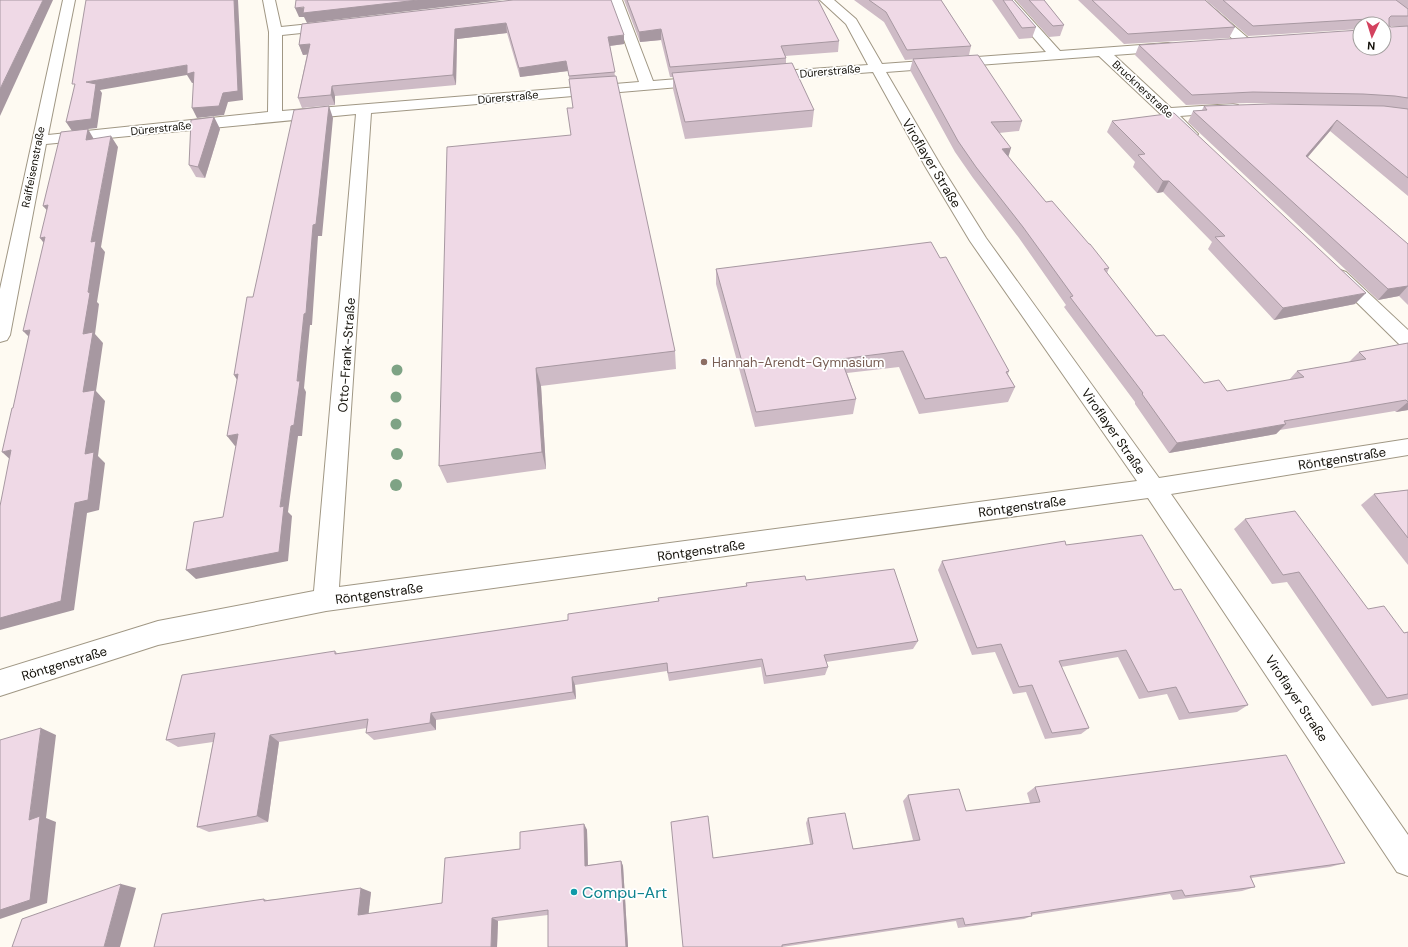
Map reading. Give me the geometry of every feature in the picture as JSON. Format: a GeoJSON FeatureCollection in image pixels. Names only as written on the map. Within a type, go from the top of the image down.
{"type":"FeatureCollection","features":[{"type":"Feature","properties":{"kind":"street","name":"Raiffeisenstraße"},"geometry":{"type":"LineString","coordinates":[[0,335],[69,0]]}},
{"type":"Feature","properties":{"kind":"street"},"geometry":{"type":"LineString","coordinates":[[269,0],[276,32],[275,116]]}},
{"type":"Feature","properties":{"kind":"street"},"geometry":{"type":"LineString","coordinates":[[616,0],[647,85]]}},
{"type":"Feature","properties":{"kind":"street","name":"Viroflayer Straße"},"geometry":{"type":"LineString","coordinates":[[826,0],[851,22],[932,166],[979,241],[1154,488],[1408,861]]}},
{"type":"Feature","properties":{"kind":"street"},"geometry":{"type":"LineString","coordinates":[[1007,0],[1056,55]]}},
{"type":"Feature","properties":{"kind":"street"},"geometry":{"type":"LineString","coordinates":[[1196,0],[1243,41]]}},
{"type":"Feature","properties":{"kind":"street"},"geometry":{"type":"LineString","coordinates":[[276,32],[346,24]]}},
{"type":"Feature","properties":{"kind":"street"},"geometry":{"type":"LineString","coordinates":[[1228,43],[1259,40]]}},
{"type":"Feature","properties":{"kind":"street","name":"Dürerstraße"},"geometry":{"type":"LineString","coordinates":[[750,77],[1181,46]]}},
{"type":"Feature","properties":{"kind":"street","name":"Brucknerstraße"},"geometry":{"type":"LineString","coordinates":[[1104,52],[1202,146]]}},
{"type":"Feature","properties":{"kind":"street","name":"Dürerstraße"},"geometry":{"type":"LineString","coordinates":[[39,140],[275,116],[718,80]]}},
{"type":"Feature","properties":{"kind":"street"},"geometry":{"type":"LineString","coordinates":[[1168,113],[1193,110],[1249,108]]}},
{"type":"Feature","properties":{"kind":"street","name":"Otto-Frank-Straße"},"geometry":{"type":"LineString","coordinates":[[326,600],[364,109]]}},
{"type":"Feature","properties":{"kind":"street"},"geometry":{"type":"LineString","coordinates":[[1328,265],[1408,341]]}},
{"type":"Feature","properties":{"kind":"street","name":"Röntgenstraße"},"geometry":{"type":"LineString","coordinates":[[0,683],[158,633],[326,600],[1154,488],[1408,447]]}},
{"type":"Feature","properties":{"kind":"building"},"geometry":{"type":"Polygon","coordinates":[[[0,0],[43,0],[0,89],[0,0]]]}},
{"type":"Feature","properties":{"kind":"building"},"geometry":{"type":"Polygon","coordinates":[[[86,0],[234,0],[238,91],[223,93],[219,106],[192,108],[194,72],[187,74],[187,65],[86,82],[96,84],[91,119],[66,122],[75,84],[72,84],[86,0]]]}},
{"type":"Feature","properties":{"kind":"building"},"geometry":{"type":"Polygon","coordinates":[[[296,0],[418,0],[303,13],[304,7],[295,8],[296,0]]]}},
{"type":"Feature","properties":{"kind":"building"},"geometry":{"type":"Polygon","coordinates":[[[513,0],[611,0],[624,35],[608,37],[615,72],[569,76],[566,61],[519,68],[506,23],[455,29],[453,75],[332,86],[331,95],[298,98],[310,44],[299,45],[302,24],[513,0]]]}},
{"type":"Feature","properties":{"kind":"building"},"geometry":{"type":"Polygon","coordinates":[[[627,0],[818,0],[839,41],[781,46],[786,58],[670,67],[661,29],[639,32],[627,0]]]}},
{"type":"Feature","properties":{"kind":"building"},"geometry":{"type":"Polygon","coordinates":[[[869,0],[941,0],[971,46],[907,50],[886,12],[869,0]]]}},
{"type":"Feature","properties":{"kind":"building"},"geometry":{"type":"Polygon","coordinates":[[[1003,0],[1012,0],[1036,27],[1022,28],[1003,0]]]}},
{"type":"Feature","properties":{"kind":"building"},"geometry":{"type":"Polygon","coordinates":[[[1029,0],[1044,0],[1064,25],[1053,26],[1029,0]]]}},
{"type":"Feature","properties":{"kind":"building"},"geometry":{"type":"Polygon","coordinates":[[[1092,0],[1205,0],[1235,27],[1128,34],[1092,0]]]}},
{"type":"Feature","properties":{"kind":"building"},"geometry":{"type":"Polygon","coordinates":[[[1223,0],[1396,0],[1408,9],[1408,16],[1352,16],[1352,20],[1253,26],[1223,0]]]}},
{"type":"Feature","properties":{"kind":"building"},"geometry":{"type":"Polygon","coordinates":[[[1408,26],[1408,98],[1363,94],[1253,92],[1192,95],[1139,45],[1352,31],[1352,56],[1392,56],[1392,27],[1408,26]]]}},
{"type":"Feature","properties":{"kind":"building"},"geometry":{"type":"Polygon","coordinates":[[[978,55],[1022,121],[991,122],[1011,148],[1002,149],[1046,202],[1052,201],[1090,244],[1109,268],[1104,269],[1156,336],[1164,335],[1204,383],[1219,380],[1227,391],[1304,377],[1297,371],[1366,359],[1359,352],[1408,343],[1408,402],[1406,400],[1284,421],[1286,424],[1177,443],[1142,394],[1143,393],[1070,297],[1073,296],[1023,227],[976,167],[958,141],[913,59],[978,55]]]}},
{"type":"Feature","properties":{"kind":"building"},"geometry":{"type":"Polygon","coordinates":[[[792,63],[814,110],[685,122],[672,73],[792,63]]]}},
{"type":"Feature","properties":{"kind":"building"},"geometry":{"type":"Polygon","coordinates":[[[616,76],[675,351],[536,368],[542,452],[439,466],[447,147],[571,135],[567,108],[573,108],[569,79],[616,76]]]}},
{"type":"Feature","properties":{"kind":"building"},"geometry":{"type":"Polygon","coordinates":[[[1271,104],[1384,106],[1408,109],[1408,178],[1337,120],[1306,156],[1408,244],[1408,286],[1388,289],[1193,111],[1207,110],[1204,106],[1271,104]]]}},
{"type":"Feature","properties":{"kind":"building"},"geometry":{"type":"Polygon","coordinates":[[[329,106],[316,224],[313,225],[306,313],[304,314],[297,381],[300,381],[294,425],[291,426],[280,507],[284,506],[279,552],[186,570],[194,522],[223,517],[238,434],[227,436],[238,374],[234,375],[247,297],[253,297],[294,110],[329,106]]]}},
{"type":"Feature","properties":{"kind":"building"},"geometry":{"type":"Polygon","coordinates":[[[1174,113],[1366,293],[1283,308],[1215,237],[1225,236],[1169,181],[1163,181],[1138,155],[1145,154],[1112,121],[1174,113]]]}},
{"type":"Feature","properties":{"kind":"building"},"geometry":{"type":"Polygon","coordinates":[[[214,117],[198,167],[189,165],[191,120],[214,117]]]}},
{"type":"Feature","properties":{"kind":"building"},"geometry":{"type":"Polygon","coordinates":[[[88,129],[86,140],[111,136],[91,242],[96,241],[88,292],[90,293],[83,334],[93,332],[83,392],[95,390],[85,454],[94,452],[88,500],[75,503],[61,601],[0,618],[0,506],[11,450],[2,452],[30,330],[23,331],[45,237],[40,238],[48,205],[43,206],[61,132],[88,129]]]}},
{"type":"Feature","properties":{"kind":"building"},"geometry":{"type":"Polygon","coordinates":[[[931,242],[940,258],[946,257],[1009,371],[1006,372],[1015,387],[925,399],[903,351],[841,359],[856,399],[756,412],[716,269],[931,242]]]}},
{"type":"Feature","properties":{"kind":"building"},"geometry":{"type":"Polygon","coordinates":[[[1408,490],[1408,538],[1374,494],[1408,490]]]}},
{"type":"Feature","properties":{"kind":"building"},"geometry":{"type":"Polygon","coordinates":[[[1295,511],[1368,609],[1384,606],[1404,633],[1408,632],[1408,694],[1387,698],[1299,572],[1283,575],[1245,519],[1295,511]]]}},
{"type":"Feature","properties":{"kind":"building"},"geometry":{"type":"Polygon","coordinates":[[[1142,535],[1174,590],[1181,589],[1248,705],[1189,713],[1176,687],[1148,692],[1126,650],[1059,661],[1089,728],[1052,733],[1032,685],[1019,687],[1001,644],[977,648],[942,561],[1065,541],[1066,545],[1142,535]]]}},
{"type":"Feature","properties":{"kind":"building"},"geometry":{"type":"Polygon","coordinates":[[[894,569],[918,641],[824,655],[828,667],[766,676],[762,659],[668,673],[667,663],[572,677],[573,692],[431,713],[430,723],[366,733],[368,719],[270,735],[257,816],[197,827],[215,733],[166,740],[182,675],[335,651],[335,654],[568,620],[568,614],[659,601],[658,598],[747,586],[746,583],[805,576],[806,580],[894,569]]]}},
{"type":"Feature","properties":{"kind":"building"},"geometry":{"type":"Polygon","coordinates":[[[41,728],[29,820],[40,816],[30,900],[0,910],[0,740],[41,728]]]}},
{"type":"Feature","properties":{"kind":"building"},"geometry":{"type":"Polygon","coordinates":[[[1286,755],[1345,863],[1250,876],[1255,887],[1185,896],[1182,890],[1031,913],[1032,916],[965,925],[963,918],[782,945],[782,947],[683,947],[671,822],[708,816],[713,858],[813,844],[808,818],[845,813],[853,849],[920,840],[908,795],[959,789],[966,811],[1040,802],[1035,787],[1286,755]]]}},
{"type":"Feature","properties":{"kind":"building"},"geometry":{"type":"Polygon","coordinates":[[[584,824],[585,866],[621,861],[626,947],[548,947],[548,910],[492,918],[491,947],[154,947],[162,914],[264,899],[264,901],[361,888],[358,915],[442,903],[445,858],[520,849],[520,832],[584,824]]]}},
{"type":"Feature","properties":{"kind":"building"},"geometry":{"type":"Polygon","coordinates":[[[121,884],[104,947],[12,947],[22,919],[121,884]]]}},
{"type":"Feature","properties":{"kind":"place","name":"Hannah-Arendt-Gymnasium"},"geometry":{"type":"Point","coordinates":[704,362]}},
{"type":"Feature","properties":{"kind":"place","name":"Compu-Art"},"geometry":{"type":"Point","coordinates":[574,892]}}]}
